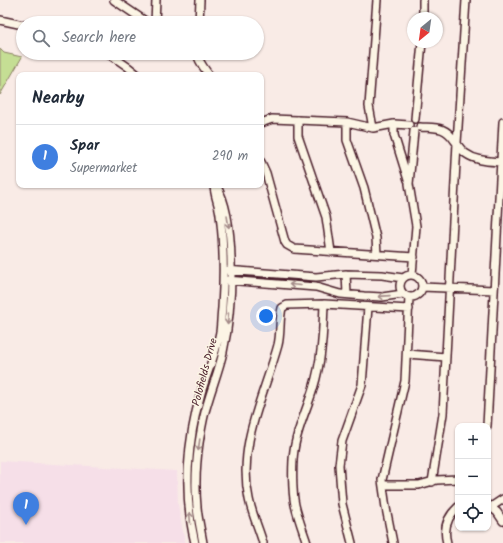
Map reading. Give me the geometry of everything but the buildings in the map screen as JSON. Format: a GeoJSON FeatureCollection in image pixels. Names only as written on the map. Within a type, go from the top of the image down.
{"type":"FeatureCollection","features":[{"type":"Feature","properties":{"kind":"street"},"geometry":{"type":"LineString","coordinates":[[114,0],[138,16]]}},
{"type":"Feature","properties":{"kind":"street"},"geometry":{"type":"LineString","coordinates":[[155,16],[156,0]]}},
{"type":"Feature","properties":{"kind":"street"},"geometry":{"type":"LineString","coordinates":[[199,16],[200,0]]}},
{"type":"Feature","properties":{"kind":"street"},"geometry":{"type":"LineString","coordinates":[[373,128],[369,106],[377,0]]}},
{"type":"Feature","properties":{"kind":"street"},"geometry":{"type":"LineString","coordinates":[[423,0],[423,12]]}},
{"type":"Feature","properties":{"kind":"street"},"geometry":{"type":"LineString","coordinates":[[432,482],[444,414],[457,143],[466,0]]}},
{"type":"Feature","properties":{"kind":"street"},"geometry":{"type":"LineString","coordinates":[[0,20],[16,23]]}},
{"type":"Feature","properties":{"kind":"street"},"geometry":{"type":"LineString","coordinates":[[409,125],[412,120],[415,119],[421,48]]}},
{"type":"Feature","properties":{"kind":"street"},"geometry":{"type":"LineString","coordinates":[[118,60],[134,72]]}},
{"type":"Feature","properties":{"kind":"street"},"geometry":{"type":"LineString","coordinates":[[200,60],[207,72]]}},
{"type":"Feature","properties":{"kind":"street"},"geometry":{"type":"LineString","coordinates":[[264,122],[272,119],[347,122],[373,128],[394,124],[409,125]]}},
{"type":"Feature","properties":{"kind":"street"},"geometry":{"type":"LineString","coordinates":[[409,184],[417,129],[420,123],[415,119]]}},
{"type":"Feature","properties":{"kind":"street"},"geometry":{"type":"LineString","coordinates":[[298,120],[298,136],[326,217],[331,252]]}},
{"type":"Feature","properties":{"kind":"street"},"geometry":{"type":"LineString","coordinates":[[347,122],[347,140],[364,188],[376,238],[377,254]]}},
{"type":"Feature","properties":{"kind":"street"},"geometry":{"type":"LineString","coordinates":[[487,423],[503,122]]}},
{"type":"Feature","properties":{"kind":"street"},"geometry":{"type":"LineString","coordinates":[[394,124],[394,135],[409,184],[416,226],[412,275]]}},
{"type":"Feature","properties":{"kind":"street"},"geometry":{"type":"LineString","coordinates":[[409,125],[411,130],[444,129],[452,136],[464,152],[473,158],[501,162]]}},
{"type":"Feature","properties":{"kind":"street"},"geometry":{"type":"LineString","coordinates":[[264,169],[287,245],[294,249],[414,257]]}},
{"type":"Feature","properties":{"kind":"street","name":"Polofields Drive"},"geometry":{"type":"LineString","coordinates":[[203,543],[197,507],[196,472],[199,443],[206,406],[223,353],[228,323],[227,270],[230,244],[228,219],[217,188]]}},
{"type":"Feature","properties":{"kind":"street"},"geometry":{"type":"LineString","coordinates":[[227,270],[316,277],[346,274],[382,275],[403,278],[412,275],[420,280],[422,287],[416,296],[406,295],[382,297],[347,294],[316,287],[227,280]]}},
{"type":"Feature","properties":{"kind":"street"},"geometry":{"type":"LineString","coordinates":[[346,274],[347,294]]}},
{"type":"Feature","properties":{"kind":"street"},"geometry":{"type":"LineString","coordinates":[[316,277],[316,287]]}},
{"type":"Feature","properties":{"kind":"street"},"geometry":{"type":"LineString","coordinates":[[393,543],[382,480],[403,393],[407,354],[409,309],[406,295],[400,288],[403,278]]}},
{"type":"Feature","properties":{"kind":"street","name":"Polofields Drive"},"geometry":{"type":"LineString","coordinates":[[195,543],[191,526],[188,492],[189,456],[193,427],[199,401],[220,332],[227,280]]}},
{"type":"Feature","properties":{"kind":"street"},"geometry":{"type":"LineString","coordinates":[[422,287],[494,290]]}},
{"type":"Feature","properties":{"kind":"street"},"geometry":{"type":"LineString","coordinates":[[263,543],[248,499],[246,469],[251,426],[278,343],[281,311],[283,306],[291,304],[324,304],[409,309]]}},
{"type":"Feature","properties":{"kind":"street"},"geometry":{"type":"LineString","coordinates":[[307,543],[295,504],[293,468],[294,450],[319,366],[323,336],[324,304]]}},
{"type":"Feature","properties":{"kind":"street"},"geometry":{"type":"LineString","coordinates":[[352,543],[342,504],[339,465],[342,441],[362,385],[368,307]]}},
{"type":"Feature","properties":{"kind":"street"},"geometry":{"type":"LineString","coordinates":[[407,354],[446,357]]}},
{"type":"Feature","properties":{"kind":"street"},"geometry":{"type":"LineString","coordinates":[[382,485],[419,485],[437,480],[455,479]]}},
{"type":"Feature","properties":{"kind":"street"},"geometry":{"type":"LineString","coordinates":[[491,505],[503,499]]}},
{"type":"Feature","properties":{"kind":"street"},"geometry":{"type":"LineString","coordinates":[[491,507],[503,519]]}},
{"type":"Feature","properties":{"kind":"street"},"geometry":{"type":"LineString","coordinates":[[447,543],[445,528],[447,520],[455,510]]}},
{"type":"Feature","properties":{"kind":"shaded area"},"geometry":{"type":"Polygon","coordinates":[[[0,461],[177,471],[178,505],[185,543],[0,543],[0,461]]]}},
{"type":"Feature","properties":{"kind":"green space"},"geometry":{"type":"Polygon","coordinates":[[[0,49],[4,53],[16,56],[16,60],[20,60],[0,95],[0,49]]]}},
{"type":"Feature","properties":{"kind":"place","name":"Spar"},"geometry":{"type":"Point","coordinates":[26,525]}}]}
